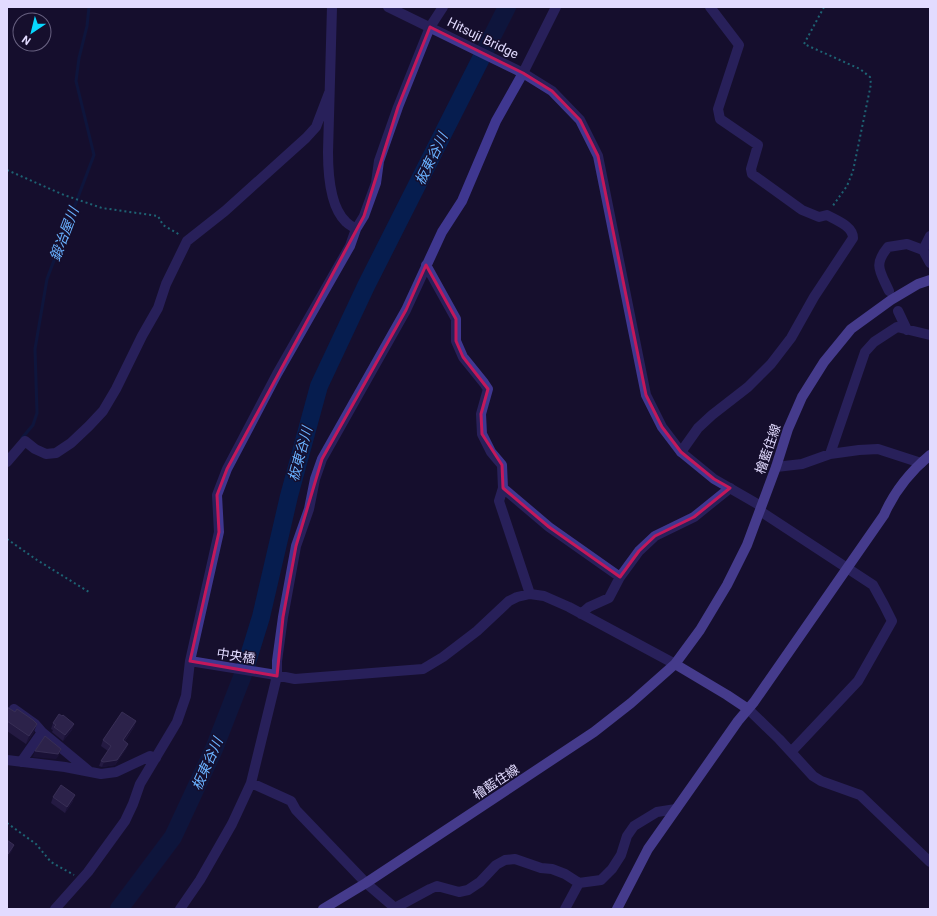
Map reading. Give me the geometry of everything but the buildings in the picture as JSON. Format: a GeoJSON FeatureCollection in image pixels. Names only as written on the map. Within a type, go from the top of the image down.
{"type":"FeatureCollection","features":[{"type":"Feature","properties":{"kind":"main road","name":"檜藍住線"},"geometry":{"type":"LineString","coordinates":[[323,909],[366,883],[594,732],[631,703],[675,664],[700,630],[727,585],[747,545],[776,467],[788,429],[802,397],[824,362],[851,329],[891,300],[918,284],[930,280]]}},
{"type":"Feature","properties":{"kind":"main road"},"geometry":{"type":"LineString","coordinates":[[617,909],[648,849],[848,568],[884,515],[889,503],[904,481],[930,455]]}},
{"type":"Feature","properties":{"kind":"main road"},"geometry":{"type":"LineString","coordinates":[[675,664],[748,709]]}},
{"type":"Feature","properties":{"kind":"street"},"geometry":{"type":"LineString","coordinates":[[332,7],[328,175],[336,207],[345,221],[356,229]]}},
{"type":"Feature","properties":{"kind":"street","name":"Hitsuji Bridge"},"geometry":{"type":"LineString","coordinates":[[388,7],[524,73],[552,91],[580,120],[598,156],[646,395],[662,427],[681,452],[714,480],[730,488],[761,508],[873,585],[884,605],[892,621],[858,681],[791,752]]}},
{"type":"Feature","properties":{"kind":"street"},"geometry":{"type":"LineString","coordinates":[[54,909],[81,880],[125,821],[140,784],[177,722],[186,696],[194,662],[219,532],[218,495],[227,469],[277,374],[350,246],[356,229],[364,216],[376,183],[379,161],[398,107],[430,27],[443,7]]}},
{"type":"Feature","properties":{"kind":"street"},"geometry":{"type":"LineString","coordinates":[[180,909],[200,880],[232,824],[251,783],[277,661],[283,617],[296,546],[309,509],[315,479],[322,459],[406,310],[442,232],[462,201],[496,121],[524,73],[556,7]]}},
{"type":"Feature","properties":{"kind":"street"},"geometry":{"type":"LineString","coordinates":[[681,452],[698,428],[748,387],[771,364],[791,338],[814,297],[853,238],[853,233],[849,228],[827,215],[819,217],[802,210],[752,174],[751,169],[758,145],[720,119],[718,109],[739,45],[710,7]]}},
{"type":"Feature","properties":{"kind":"street"},"geometry":{"type":"LineString","coordinates":[[7,462],[25,441],[46,454],[56,453],[71,443],[103,411],[158,308],[166,284],[187,241],[225,211],[306,138],[316,127],[329,93]]}},
{"type":"Feature","properties":{"kind":"street"},"geometry":{"type":"LineString","coordinates":[[923,250],[930,236]]}},
{"type":"Feature","properties":{"kind":"street"},"geometry":{"type":"LineString","coordinates":[[889,291],[878,266],[881,256],[888,247],[907,244],[923,250],[930,263]]}},
{"type":"Feature","properties":{"kind":"street"},"geometry":{"type":"LineString","coordinates":[[426,265],[456,319],[456,342],[463,356],[488,389],[481,414],[482,434],[491,452],[502,465],[503,488],[499,501],[530,594],[544,596],[569,607],[675,664]]}},
{"type":"Feature","properties":{"kind":"street"},"geometry":{"type":"LineString","coordinates":[[898,311],[907,330]]}},
{"type":"Feature","properties":{"kind":"street"},"geometry":{"type":"LineString","coordinates":[[830,454],[865,352],[874,342],[898,327],[930,335]]}},
{"type":"Feature","properties":{"kind":"street"},"geometry":{"type":"LineString","coordinates":[[776,467],[802,464],[830,454],[878,449],[921,463]]}},
{"type":"Feature","properties":{"kind":"street"},"geometry":{"type":"LineString","coordinates":[[503,488],[549,527],[620,577]]}},
{"type":"Feature","properties":{"kind":"street"},"geometry":{"type":"LineString","coordinates":[[581,614],[589,608],[609,598],[620,577],[638,551],[656,536],[694,517],[730,488]]}},
{"type":"Feature","properties":{"kind":"street","name":"中央橋"},"geometry":{"type":"LineString","coordinates":[[194,662],[294,679],[422,669],[443,657],[477,631],[509,601],[517,597],[530,594]]}},
{"type":"Feature","properties":{"kind":"street"},"geometry":{"type":"LineString","coordinates":[[14,709],[35,724],[42,732],[91,773]]}},
{"type":"Feature","properties":{"kind":"street"},"geometry":{"type":"LineString","coordinates":[[748,709],[814,776],[821,781],[860,795],[930,862]]}},
{"type":"Feature","properties":{"kind":"street"},"geometry":{"type":"LineString","coordinates":[[22,762],[42,732]]}},
{"type":"Feature","properties":{"kind":"street"},"geometry":{"type":"LineString","coordinates":[[7,760],[65,767],[100,774],[116,772],[150,756],[156,758]]}},
{"type":"Feature","properties":{"kind":"street"},"geometry":{"type":"LineString","coordinates":[[251,783],[291,801],[296,810],[366,883],[394,908],[437,886],[460,892],[468,890],[480,882],[496,865],[505,860],[514,859],[541,868],[552,869],[565,874],[579,883],[601,880],[612,869],[621,855],[627,836],[634,826],[657,812],[676,809]]}},
{"type":"Feature","properties":{"kind":"street"},"geometry":{"type":"LineString","coordinates":[[565,909],[579,883]]}},
{"type":"Feature","properties":{"kind":"path"},"geometry":{"type":"LineString","coordinates":[[824,7],[804,44],[860,69],[870,77],[872,84],[853,171],[847,186],[827,215]]}},
{"type":"Feature","properties":{"kind":"path"},"geometry":{"type":"LineString","coordinates":[[7,170],[64,195],[102,208],[158,216],[163,225],[187,241]]}},
{"type":"Feature","properties":{"kind":"path"},"geometry":{"type":"LineString","coordinates":[[7,539],[37,560],[89,592]]}},
{"type":"Feature","properties":{"kind":"path"},"geometry":{"type":"LineString","coordinates":[[7,823],[36,844],[51,862],[81,880]]}},
{"type":"Feature","properties":{"kind":"highlighted area"},"geometry":{"type":"Polygon","coordinates":[[[430,27],[523,73],[552,91],[580,120],[598,156],[646,395],[662,427],[681,452],[714,479],[730,488],[694,517],[655,536],[639,551],[620,577],[549,527],[503,488],[502,465],[482,434],[481,414],[488,389],[463,357],[456,341],[456,319],[426,265],[406,310],[322,459],[296,546],[283,617],[277,676],[190,661],[219,532],[217,495],[227,469],[364,216],[398,107],[430,27]]]}},
{"type":"Feature","properties":{"kind":"waterway","name":"鍛冶屋川"},"geometry":{"type":"LineString","coordinates":[[22,438],[33,425],[37,413],[35,349],[47,279],[94,155],[76,81],[79,58],[87,26],[89,7]]}},
{"type":"Feature","properties":{"kind":"waterway","name":"板東谷川"},"geometry":{"type":"LineString","coordinates":[[119,909],[173,837],[214,749],[244,672],[261,617],[289,496],[319,386],[366,286],[507,7]]}}]}
